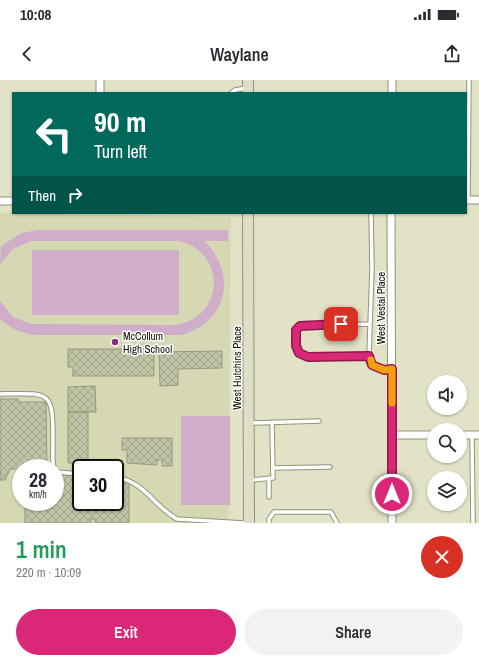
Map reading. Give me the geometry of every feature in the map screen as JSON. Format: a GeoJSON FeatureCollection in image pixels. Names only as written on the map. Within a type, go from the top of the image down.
{"type":"FeatureCollection","features":[{"type":"Feature","properties":{"kind":"street"},"geometry":{"type":"LineString","coordinates":[[100,80],[100,92]]}},
{"type":"Feature","properties":{"kind":"street"},"geometry":{"type":"LineString","coordinates":[[392,80],[392,92]]}},
{"type":"Feature","properties":{"kind":"street"},"geometry":{"type":"LineString","coordinates":[[467,200],[479,200]]}},
{"type":"Feature","properties":{"kind":"street"},"geometry":{"type":"LineString","coordinates":[[0,201],[12,201]]}},
{"type":"Feature","properties":{"kind":"street","name":"West Hutchins Place"},"geometry":{"type":"LineString","coordinates":[[248,214],[249,523]]}},
{"type":"Feature","properties":{"kind":"street","name":"West Vestal Place"},"geometry":{"type":"LineString","coordinates":[[391,214],[392,523]]}},
{"type":"Feature","properties":{"kind":"street"},"geometry":{"type":"LineString","coordinates":[[392,435],[427,435]]}},
{"type":"Feature","properties":{"kind":"lane"},"geometry":{"type":"LineString","coordinates":[[467,200],[469,80]]}},
{"type":"Feature","properties":{"kind":"lane"},"geometry":{"type":"LineString","coordinates":[[233,92],[248,87]]}},
{"type":"Feature","properties":{"kind":"lane"},"geometry":{"type":"LineString","coordinates":[[371,214],[369,356],[372,365],[384,370],[392,369]]}},
{"type":"Feature","properties":{"kind":"lane"},"geometry":{"type":"LineString","coordinates":[[369,356],[308,357],[299,353],[296,346],[296,330],[300,326],[370,324]]}},
{"type":"Feature","properties":{"kind":"lane"},"geometry":{"type":"LineString","coordinates":[[0,394],[40,394],[48,398],[53,410],[55,459]]}},
{"type":"Feature","properties":{"kind":"lane"},"geometry":{"type":"LineString","coordinates":[[249,423],[319,421]]}},
{"type":"Feature","properties":{"kind":"lane"},"geometry":{"type":"LineString","coordinates":[[249,480],[273,478],[272,422]]}},
{"type":"Feature","properties":{"kind":"lane"},"geometry":{"type":"LineString","coordinates":[[473,523],[476,435]]}},
{"type":"Feature","properties":{"kind":"lane"},"geometry":{"type":"LineString","coordinates":[[273,468],[330,467]]}},
{"type":"Feature","properties":{"kind":"lane"},"geometry":{"type":"LineString","coordinates":[[124,478],[136,483],[168,514],[177,518],[243,523]]}},
{"type":"Feature","properties":{"kind":"lane"},"geometry":{"type":"LineString","coordinates":[[269,478],[269,496]]}},
{"type":"Feature","properties":{"kind":"lane"},"geometry":{"type":"LineString","coordinates":[[269,523],[269,519],[274,512],[331,512],[337,523]]}},
{"type":"Feature","properties":{"kind":"shaded area","name":"McCollum High School"},"geometry":{"type":"Polygon","coordinates":[[[0,213],[231,217],[228,523],[0,523],[0,213]]]}},
{"type":"Feature","properties":{"kind":"shaded area"},"geometry":{"type":"Polygon","coordinates":[[[38,230],[228,230],[228,241],[204,241],[215,254],[221,268],[224,282],[223,296],[218,308],[209,320],[197,329],[181,335],[38,335],[18,330],[8,326],[0,319],[0,301],[13,317],[31,324],[172,325],[189,321],[202,312],[210,300],[214,286],[212,272],[206,259],[195,248],[179,241],[31,241],[13,249],[0,264],[1,246],[21,233],[38,230]]]}},
{"type":"Feature","properties":{"kind":"shaded area"},"geometry":{"type":"Polygon","coordinates":[[[32,250],[179,250],[179,315],[32,315],[32,250]]]}},
{"type":"Feature","properties":{"kind":"shaded area"},"geometry":{"type":"Polygon","coordinates":[[[181,416],[230,416],[230,505],[181,505],[181,416]]]}},
{"type":"Feature","properties":{"kind":"building"},"geometry":{"type":"Polygon","coordinates":[[[68,349],[154,349],[154,376],[73,376],[73,367],[68,367],[68,349]]]}},
{"type":"Feature","properties":{"kind":"building"},"geometry":{"type":"Polygon","coordinates":[[[222,351],[222,368],[178,369],[178,385],[160,386],[159,352],[222,351]]]}},
{"type":"Feature","properties":{"kind":"building"},"geometry":{"type":"Polygon","coordinates":[[[95,386],[96,412],[68,412],[68,387],[95,386]]]}},
{"type":"Feature","properties":{"kind":"building"},"geometry":{"type":"Polygon","coordinates":[[[0,399],[18,399],[19,402],[46,402],[47,459],[12,459],[12,469],[10,469],[5,480],[0,480],[0,399]]]}},
{"type":"Feature","properties":{"kind":"building"},"geometry":{"type":"Polygon","coordinates":[[[68,412],[88,412],[88,459],[72,459],[72,463],[68,463],[68,412]]]}},
{"type":"Feature","properties":{"kind":"building"},"geometry":{"type":"Polygon","coordinates":[[[122,438],[172,438],[172,466],[162,466],[162,460],[157,460],[157,465],[127,463],[127,450],[122,450],[122,438]]]}},
{"type":"Feature","properties":{"kind":"building"},"geometry":{"type":"Polygon","coordinates":[[[64,475],[72,475],[72,511],[124,511],[124,483],[129,483],[129,523],[95,523],[95,519],[91,519],[91,523],[25,523],[25,511],[64,511],[64,475]]]}},
{"type":"Feature","properties":{"kind":"slow traffic"},"geometry":{"type":"LineString","coordinates":[[371,360],[372,365],[384,370],[392,369],[392,403]]}},
{"type":"Feature","properties":{"kind":"place","name":"McCollum High School"},"geometry":{"type":"Point","coordinates":[115,342]}},
{"type":"Feature","properties":{"kind":"route"},"geometry":{"type":"LineString","coordinates":[[341,324],[300,326],[296,330],[296,346],[299,353],[308,357],[369,356],[372,365],[384,370],[392,369],[392,494]]}}]}
